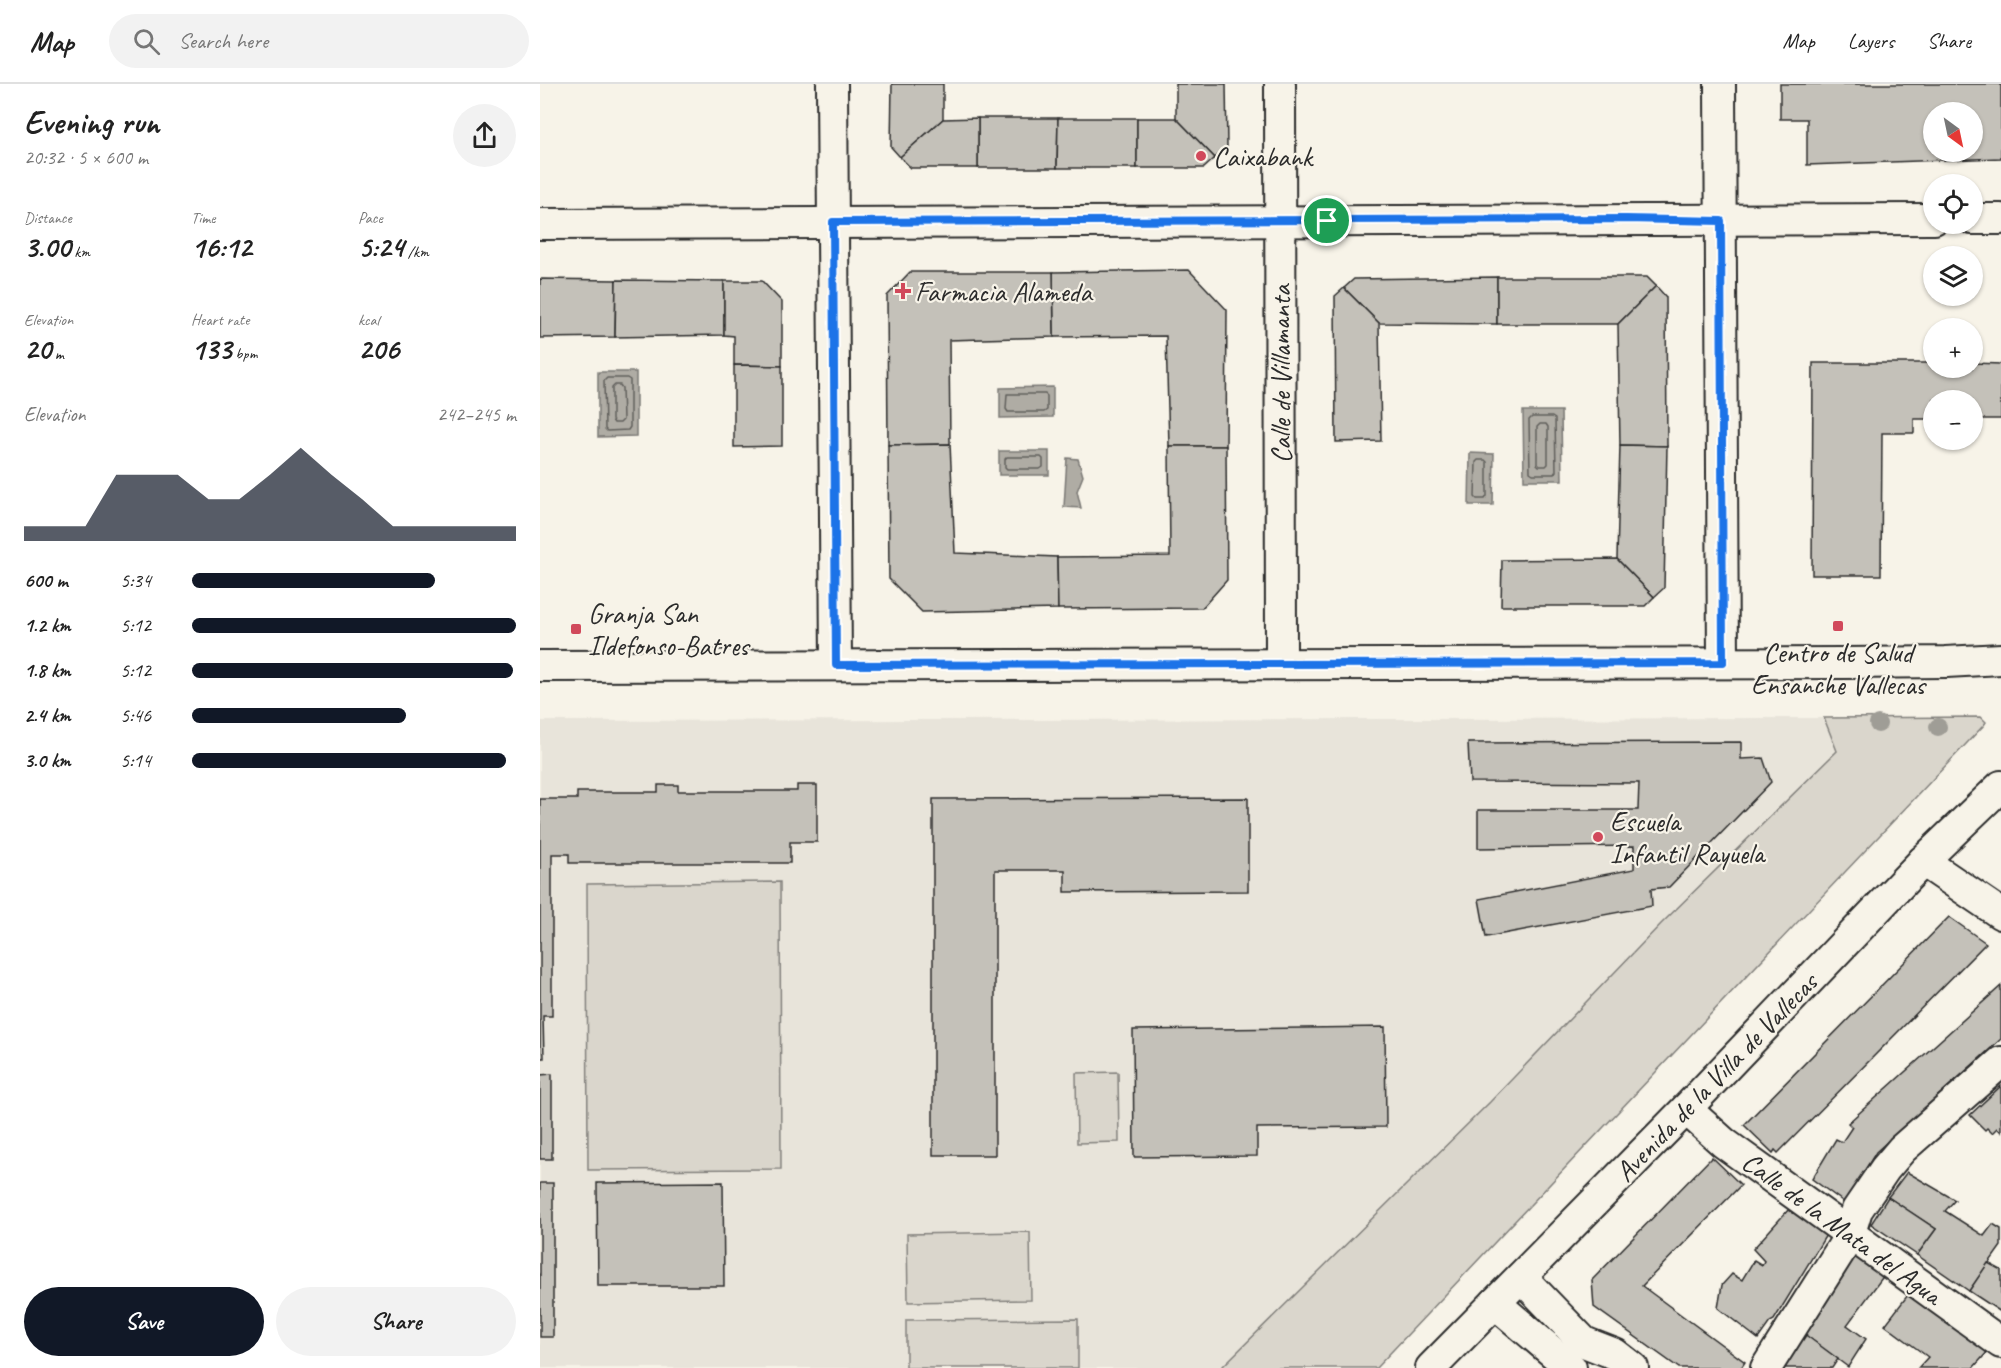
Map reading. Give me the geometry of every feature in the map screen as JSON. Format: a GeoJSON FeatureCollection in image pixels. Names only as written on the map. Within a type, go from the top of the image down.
{"type":"FeatureCollection","features":[{"type":"Feature","properties":{"kind":"street"},"geometry":{"type":"LineString","coordinates":[[832,84],[836,665]]}},
{"type":"Feature","properties":{"kind":"street","name":"Calle de Villamanta"},"geometry":{"type":"LineString","coordinates":[[1280,84],[1281,663]]}},
{"type":"Feature","properties":{"kind":"street"},"geometry":{"type":"LineString","coordinates":[[1720,84],[1723,663]]}},
{"type":"Feature","properties":{"kind":"street"},"geometry":{"type":"LineString","coordinates":[[540,224],[1923,219]]}},
{"type":"Feature","properties":{"kind":"street"},"geometry":{"type":"LineString","coordinates":[[1983,219],[2001,219]]}},
{"type":"Feature","properties":{"kind":"street"},"geometry":{"type":"LineString","coordinates":[[540,666],[1946,662],[2001,659]]}},
{"type":"Feature","properties":{"kind":"street","name":"Avenida de la Villa de Vallecas"},"geometry":{"type":"LineString","coordinates":[[1431,1368],[1686,1108],[1923,861],[2001,786]]}},
{"type":"Feature","properties":{"kind":"street"},"geometry":{"type":"LineString","coordinates":[[1923,861],[2001,914]]}},
{"type":"Feature","properties":{"kind":"street"},"geometry":{"type":"LineString","coordinates":[[1766,1368],[1842,1248],[1850,1233],[1857,1210],[1885,1169],[1902,1149],[2001,1062]]}},
{"type":"Feature","properties":{"kind":"street","name":"Calle de la Mata del Agua"},"geometry":{"type":"LineString","coordinates":[[1686,1108],[1724,1143],[2001,1343]]}},
{"type":"Feature","properties":{"kind":"street"},"geometry":{"type":"LineString","coordinates":[[1521,1277],[1588,1355],[1615,1354],[1633,1368]]}},
{"type":"Feature","properties":{"kind":"street"},"geometry":{"type":"LineString","coordinates":[[1495,1303],[1571,1368]]}},
{"type":"Feature","properties":{"kind":"shaded area"},"geometry":{"type":"Polygon","coordinates":[[[1981,717],[1986,722],[1984,725],[1376,1368],[1221,1368],[1490,1102],[1661,924],[1837,751],[1824,718],[1981,717]]]}},
{"type":"Feature","properties":{"kind":"shaded area"},"geometry":{"type":"Polygon","coordinates":[[[1824,718],[1837,750],[1661,924],[1490,1102],[1221,1368],[540,1368],[540,721],[1824,718]]]}},
{"type":"Feature","properties":{"kind":"shaded area"},"geometry":{"type":"Polygon","coordinates":[[[780,882],[781,1169],[588,1170],[587,884],[780,882]]]}},
{"type":"Feature","properties":{"kind":"shaded area"},"geometry":{"type":"Polygon","coordinates":[[[1118,1072],[1119,1142],[1077,1143],[1076,1073],[1118,1072]]]}},
{"type":"Feature","properties":{"kind":"shaded area"},"geometry":{"type":"Polygon","coordinates":[[[1030,1232],[1031,1300],[908,1302],[907,1234],[1030,1232]]]}},
{"type":"Feature","properties":{"kind":"shaded area"},"geometry":{"type":"Polygon","coordinates":[[[1078,1319],[1078,1368],[906,1368],[906,1320],[1078,1319]]]}},
{"type":"Feature","properties":{"kind":"water"},"geometry":{"type":"Polygon","coordinates":[[[598,372],[636,372],[636,436],[598,437],[598,372]]]}},
{"type":"Feature","properties":{"kind":"water"},"geometry":{"type":"Polygon","coordinates":[[[1053,387],[1053,417],[1000,418],[1000,388],[1053,387]]]}},
{"type":"Feature","properties":{"kind":"water"},"geometry":{"type":"Polygon","coordinates":[[[1523,411],[1561,411],[1562,480],[1524,480],[1523,411]]]}},
{"type":"Feature","properties":{"kind":"water"},"geometry":{"type":"Polygon","coordinates":[[[999,451],[1049,451],[1049,475],[999,475],[999,451]]]}},
{"type":"Feature","properties":{"kind":"water"},"geometry":{"type":"Polygon","coordinates":[[[1470,453],[1494,454],[1493,505],[1469,505],[1470,453]]]}},
{"type":"Feature","properties":{"kind":"water"},"geometry":{"type":"Polygon","coordinates":[[[1067,458],[1078,459],[1083,476],[1077,491],[1081,508],[1064,507],[1067,458]]]}},
{"type":"Feature","properties":{"kind":"building"},"geometry":{"type":"Polygon","coordinates":[[[892,84],[943,84],[943,119],[900,157],[891,147],[892,84]]]}},
{"type":"Feature","properties":{"kind":"building"},"geometry":{"type":"Polygon","coordinates":[[[1176,84],[1226,84],[1227,147],[1215,158],[1176,118],[1176,84]]]}},
{"type":"Feature","properties":{"kind":"building"},"geometry":{"type":"Polygon","coordinates":[[[1780,84],[2001,84],[2001,158],[1983,159],[1983,102],[1923,102],[1923,161],[1807,165],[1807,119],[1780,119],[1780,84]]]}},
{"type":"Feature","properties":{"kind":"building"},"geometry":{"type":"Polygon","coordinates":[[[978,118],[1058,118],[1057,168],[978,168],[978,118]]]}},
{"type":"Feature","properties":{"kind":"building"},"geometry":{"type":"Polygon","coordinates":[[[978,118],[978,168],[911,168],[900,157],[943,119],[978,118]]]}},
{"type":"Feature","properties":{"kind":"building"},"geometry":{"type":"Polygon","coordinates":[[[1058,118],[1137,118],[1137,168],[1057,168],[1058,118]]]}},
{"type":"Feature","properties":{"kind":"building"},"geometry":{"type":"Polygon","coordinates":[[[1137,118],[1176,118],[1215,158],[1204,168],[1137,168],[1137,118]]]}},
{"type":"Feature","properties":{"kind":"building"},"geometry":{"type":"Polygon","coordinates":[[[1189,270],[1227,310],[1226,446],[1169,446],[1166,336],[1054,337],[1053,272],[1189,270]]]}},
{"type":"Feature","properties":{"kind":"building"},"geometry":{"type":"Polygon","coordinates":[[[910,272],[1053,272],[1054,337],[949,340],[950,444],[888,445],[887,296],[910,272]]]}},
{"type":"Feature","properties":{"kind":"building"},"geometry":{"type":"Polygon","coordinates":[[[1497,277],[1497,324],[1379,323],[1344,288],[1354,279],[1497,277]]]}},
{"type":"Feature","properties":{"kind":"building"},"geometry":{"type":"Polygon","coordinates":[[[1497,277],[1647,277],[1656,286],[1618,324],[1497,324],[1497,277]]]}},
{"type":"Feature","properties":{"kind":"building"},"geometry":{"type":"Polygon","coordinates":[[[540,279],[616,280],[615,337],[540,338],[540,279]]]}},
{"type":"Feature","properties":{"kind":"building"},"geometry":{"type":"Polygon","coordinates":[[[616,280],[724,281],[724,335],[615,337],[616,280]]]}},
{"type":"Feature","properties":{"kind":"building"},"geometry":{"type":"Polygon","coordinates":[[[724,281],[762,281],[782,302],[782,366],[734,365],[734,336],[724,335],[724,281]]]}},
{"type":"Feature","properties":{"kind":"building"},"geometry":{"type":"Polygon","coordinates":[[[1656,286],[1666,297],[1667,446],[1620,445],[1618,324],[1656,286]]]}},
{"type":"Feature","properties":{"kind":"building"},"geometry":{"type":"Polygon","coordinates":[[[1344,288],[1379,323],[1381,441],[1336,442],[1335,296],[1344,288]]]}},
{"type":"Feature","properties":{"kind":"building"},"geometry":{"type":"Polygon","coordinates":[[[1813,363],[1923,363],[1923,378],[1983,378],[1983,363],[2001,364],[2001,419],[1983,419],[1983,390],[1923,390],[1923,419],[1914,419],[1914,433],[1882,433],[1881,575],[1812,575],[1813,363]]]}},
{"type":"Feature","properties":{"kind":"building"},"geometry":{"type":"Polygon","coordinates":[[[734,365],[782,366],[782,446],[734,447],[734,365]]]}},
{"type":"Feature","properties":{"kind":"building"},"geometry":{"type":"Polygon","coordinates":[[[950,444],[955,553],[1057,557],[1058,609],[922,612],[889,579],[888,445],[950,444]]]}},
{"type":"Feature","properties":{"kind":"building"},"geometry":{"type":"Polygon","coordinates":[[[1620,445],[1667,446],[1664,588],[1654,597],[1617,559],[1620,445]]]}},
{"type":"Feature","properties":{"kind":"building"},"geometry":{"type":"Polygon","coordinates":[[[1169,446],[1226,446],[1227,580],[1202,608],[1058,609],[1057,557],[1170,556],[1169,446]]]}},
{"type":"Feature","properties":{"kind":"building"},"geometry":{"type":"Polygon","coordinates":[[[1617,559],[1654,597],[1645,606],[1501,606],[1502,560],[1617,559]]]}},
{"type":"Feature","properties":{"kind":"building"},"geometry":{"type":"Polygon","coordinates":[[[1741,742],[1741,759],[1763,758],[1771,782],[1669,887],[1651,889],[1652,906],[1486,937],[1479,899],[1634,869],[1634,846],[1478,848],[1478,810],[1638,810],[1639,783],[1470,782],[1468,743],[1741,742]]]}},
{"type":"Feature","properties":{"kind":"building"},"geometry":{"type":"Polygon","coordinates":[[[658,785],[678,785],[678,791],[797,791],[797,785],[817,785],[817,842],[790,842],[790,863],[569,863],[569,854],[552,854],[552,1016],[543,1016],[544,1058],[540,1058],[540,799],[577,799],[577,792],[658,792],[658,785]]]}},
{"type":"Feature","properties":{"kind":"building"},"geometry":{"type":"Polygon","coordinates":[[[1248,798],[1248,891],[1065,892],[1065,870],[995,870],[995,1155],[933,1155],[933,799],[1248,798]]]}},
{"type":"Feature","properties":{"kind":"building"},"geometry":{"type":"Polygon","coordinates":[[[1949,917],[1986,943],[1778,1153],[1775,1150],[1773,1153],[1744,1125],[1949,917]]]}},
{"type":"Feature","properties":{"kind":"building"},"geometry":{"type":"Polygon","coordinates":[[[2001,986],[2001,1039],[1876,1152],[1845,1203],[1812,1179],[1836,1139],[1842,1142],[1852,1127],[1848,1123],[2001,986]]]}},
{"type":"Feature","properties":{"kind":"building"},"geometry":{"type":"Polygon","coordinates":[[[1385,1027],[1386,1127],[1257,1128],[1257,1156],[1134,1157],[1133,1030],[1385,1027]]]}},
{"type":"Feature","properties":{"kind":"building"},"geometry":{"type":"Polygon","coordinates":[[[552,1074],[552,1159],[540,1159],[540,1075],[552,1074]]]}},
{"type":"Feature","properties":{"kind":"building"},"geometry":{"type":"Polygon","coordinates":[[[2001,1086],[2001,1132],[1997,1128],[1992,1133],[1987,1128],[1985,1130],[1970,1115],[2001,1086]]]}},
{"type":"Feature","properties":{"kind":"building"},"geometry":{"type":"Polygon","coordinates":[[[1712,1157],[1741,1185],[1642,1286],[1745,1362],[1741,1368],[1679,1368],[1594,1307],[1592,1280],[1712,1157]]]}},
{"type":"Feature","properties":{"kind":"building"},"geometry":{"type":"Polygon","coordinates":[[[1907,1172],[1955,1200],[1945,1211],[1984,1236],[1993,1224],[2001,1229],[2001,1246],[1969,1291],[1917,1255],[1936,1229],[1888,1197],[1907,1172]]]}},
{"type":"Feature","properties":{"kind":"building"},"geometry":{"type":"Polygon","coordinates":[[[723,1182],[724,1286],[598,1286],[597,1183],[723,1182]]]}},
{"type":"Feature","properties":{"kind":"building"},"geometry":{"type":"Polygon","coordinates":[[[540,1183],[553,1183],[553,1337],[540,1337],[540,1183]]]}},
{"type":"Feature","properties":{"kind":"building"},"geometry":{"type":"Polygon","coordinates":[[[1888,1197],[1936,1229],[1917,1255],[1871,1224],[1888,1197]]]}},
{"type":"Feature","properties":{"kind":"building"},"geometry":{"type":"Polygon","coordinates":[[[1789,1209],[1826,1235],[1774,1320],[1758,1339],[1718,1308],[1722,1285],[1732,1274],[1742,1280],[1754,1260],[1762,1265],[1764,1261],[1753,1249],[1789,1209]]]}},
{"type":"Feature","properties":{"kind":"building"},"geometry":{"type":"Polygon","coordinates":[[[1856,1254],[1885,1274],[1847,1325],[1866,1339],[1848,1367],[1805,1335],[1856,1254]]]}},
{"type":"Feature","properties":{"kind":"building"},"geometry":{"type":"Polygon","coordinates":[[[1988,1263],[2001,1270],[2001,1312],[1969,1291],[1988,1263]]]}},
{"type":"Feature","properties":{"kind":"building"},"geometry":{"type":"Polygon","coordinates":[[[1911,1291],[1990,1349],[1973,1368],[1918,1368],[1928,1357],[1885,1325],[1911,1291]]]}},
{"type":"Feature","properties":{"kind":"building"},"geometry":{"type":"Polygon","coordinates":[[[1803,1333],[1838,1359],[1832,1368],[1780,1368],[1803,1333]]]}},
{"type":"Feature","properties":{"kind":"place","name":"Caixabank"},"geometry":{"type":"Point","coordinates":[1201,156]}},
{"type":"Feature","properties":{"kind":"place","name":"Farmacia Alameda"},"geometry":{"type":"Point","coordinates":[903,291]}},
{"type":"Feature","properties":{"kind":"place","name":"Centro de Salud Ensanche Vallecas"},"geometry":{"type":"Point","coordinates":[1838,626]}},
{"type":"Feature","properties":{"kind":"place","name":"Granja San Ildefonso-Batres"},"geometry":{"type":"Point","coordinates":[576,629]}},
{"type":"Feature","properties":{"kind":"place","name":"Escuela Infantil Rayuela"},"geometry":{"type":"Point","coordinates":[1598,837]}},
{"type":"Feature","properties":{"kind":"route"},"geometry":{"type":"LineString","coordinates":[[1626,219],[1721,221],[1723,663],[836,665],[833,222],[1327,221],[1626,219]]}}]}
